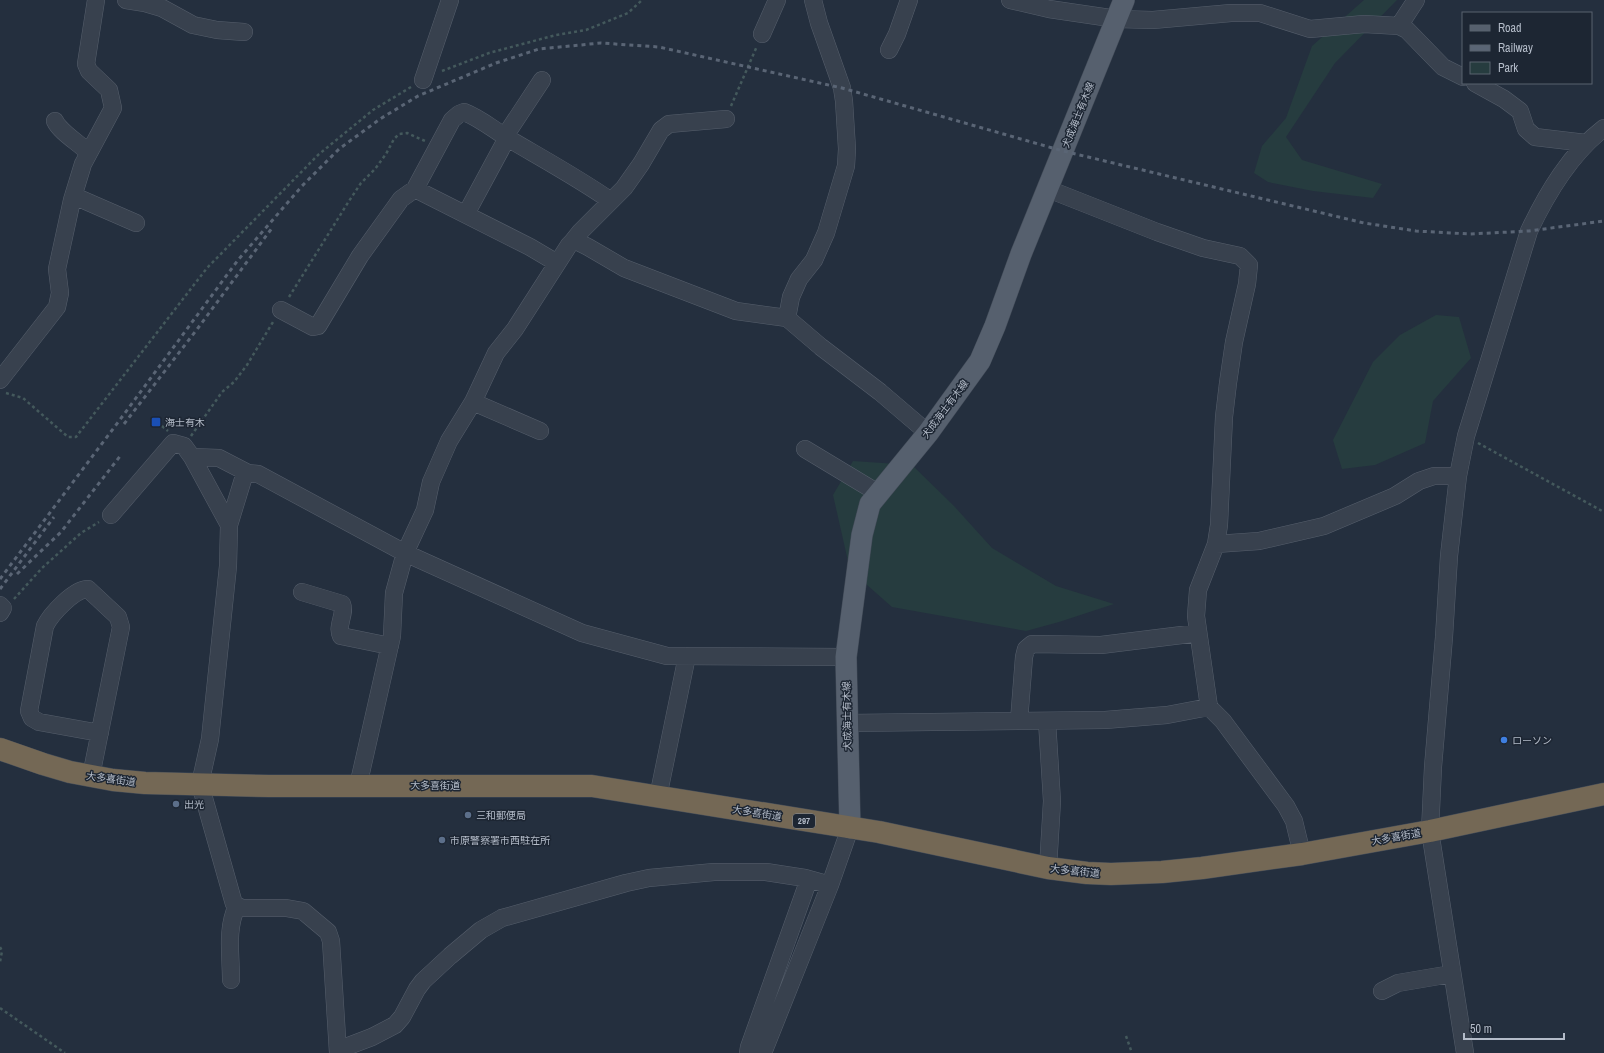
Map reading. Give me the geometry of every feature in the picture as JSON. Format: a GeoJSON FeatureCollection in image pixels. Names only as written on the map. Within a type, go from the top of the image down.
{"type":"FeatureCollection","features":[{"type":"Feature","properties":{"kind":"highway","name":"大多喜街道"},"geometry":{"type":"LineString","coordinates":[[0,749],[42,764],[91,776],[145,783],[358,786],[592,786],[907,838],[1048,868],[1087,873],[1132,874],[1202,868],[1302,854],[1430,831],[1604,794]]}},
{"type":"Feature","properties":{"kind":"main road","name":"犬成海士有木線"},"geometry":{"type":"LineString","coordinates":[[850,828],[846,657],[862,535],[870,504],[928,433],[980,361],[995,326],[1021,254],[1121,9]]}},
{"type":"Feature","properties":{"kind":"street"},"geometry":{"type":"LineString","coordinates":[[0,380],[57,307],[60,293],[57,269],[83,164],[113,108],[109,90],[89,71],[86,64],[96,0]]}},
{"type":"Feature","properties":{"kind":"street"},"geometry":{"type":"LineString","coordinates":[[126,0],[162,8],[193,25],[217,30],[244,32]]}},
{"type":"Feature","properties":{"kind":"street"},"geometry":{"type":"LineString","coordinates":[[422,80],[450,0]]}},
{"type":"Feature","properties":{"kind":"street"},"geometry":{"type":"LineString","coordinates":[[762,34],[777,0]]}},
{"type":"Feature","properties":{"kind":"street"},"geometry":{"type":"LineString","coordinates":[[787,318],[790,297],[799,279],[814,260],[826,233],[846,166],[847,149],[842,88],[821,30],[813,0]]}},
{"type":"Feature","properties":{"kind":"street"},"geometry":{"type":"LineString","coordinates":[[889,50],[897,34],[909,0]]}},
{"type":"Feature","properties":{"kind":"street"},"geometry":{"type":"LineString","coordinates":[[1010,0],[1044,4],[1121,9],[1153,20],[1231,13],[1260,13],[1310,29],[1364,24],[1399,26],[1407,30],[1443,67],[1462,76]]}},
{"type":"Feature","properties":{"kind":"street"},"geometry":{"type":"LineString","coordinates":[[1399,26],[1416,0]]}},
{"type":"Feature","properties":{"kind":"street"},"geometry":{"type":"LineString","coordinates":[[466,214],[506,137],[542,80]]}},
{"type":"Feature","properties":{"kind":"street"},"geometry":{"type":"LineString","coordinates":[[1477,84],[1504,99],[1520,111],[1526,129],[1535,137],[1586,143]]}},
{"type":"Feature","properties":{"kind":"street"},"geometry":{"type":"LineString","coordinates":[[280,310],[313,327],[318,326],[360,256],[401,199],[415,189],[452,120],[464,112],[590,186],[611,200]]}},
{"type":"Feature","properties":{"kind":"street"},"geometry":{"type":"LineString","coordinates":[[358,786],[390,646],[392,636],[394,593],[405,554],[424,510],[431,482],[450,441],[473,402],[496,353],[514,330],[572,242],[624,188],[641,164],[661,130],[669,124],[726,120]]}},
{"type":"Feature","properties":{"kind":"street"},"geometry":{"type":"LineString","coordinates":[[55,121],[64,133],[78,142],[89,153]]}},
{"type":"Feature","properties":{"kind":"street"},"geometry":{"type":"LineString","coordinates":[[1465,1053],[1451,974],[1430,831],[1433,767],[1449,556],[1458,476],[1466,436],[1530,231],[1540,209],[1557,181],[1586,143],[1604,128]]}},
{"type":"Feature","properties":{"kind":"street"},"geometry":{"type":"LineString","coordinates":[[415,189],[530,247],[557,263]]}},
{"type":"Feature","properties":{"kind":"street"},"geometry":{"type":"LineString","coordinates":[[1048,189],[1157,232],[1203,248],[1240,256],[1249,265],[1247,284],[1234,342],[1224,417],[1219,525],[1216,544],[1198,590],[1196,616],[1209,707],[1232,733],[1286,806],[1294,821],[1302,854]]}},
{"type":"Feature","properties":{"kind":"street"},"geometry":{"type":"LineString","coordinates":[[74,196],[136,224]]}},
{"type":"Feature","properties":{"kind":"street"},"geometry":{"type":"LineString","coordinates":[[572,242],[578,242],[624,268],[736,311],[787,318],[821,347],[880,392],[928,433]]}},
{"type":"Feature","properties":{"kind":"street"},"geometry":{"type":"LineString","coordinates":[[473,402],[540,431]]}},
{"type":"Feature","properties":{"kind":"street"},"geometry":{"type":"LineString","coordinates":[[111,515],[173,443],[188,451],[219,458],[248,474],[258,474],[405,554],[582,633],[667,656],[846,657]]}},
{"type":"Feature","properties":{"kind":"street"},"geometry":{"type":"LineString","coordinates":[[805,449],[878,493]]}},
{"type":"Feature","properties":{"kind":"street"},"geometry":{"type":"LineString","coordinates":[[188,451],[229,525]]}},
{"type":"Feature","properties":{"kind":"street"},"geometry":{"type":"LineString","coordinates":[[248,474],[244,476],[240,485],[229,525],[228,574],[211,731],[200,784],[234,904],[242,908],[286,908],[303,911],[328,932],[331,941],[338,1051],[372,1037],[395,1025],[402,1017],[416,988],[450,956],[481,930],[502,918],[626,882],[649,878],[714,872],[766,872],[830,885]]}},
{"type":"Feature","properties":{"kind":"street"},"geometry":{"type":"LineString","coordinates":[[1216,544],[1259,541],[1324,526],[1395,496],[1419,481],[1434,476],[1458,476]]}},
{"type":"Feature","properties":{"kind":"street"},"geometry":{"type":"LineString","coordinates":[[91,776],[100,733],[121,628],[118,617],[88,589],[82,589],[71,597],[48,620],[45,626],[29,711],[32,718],[39,722],[100,733]]}},
{"type":"Feature","properties":{"kind":"street"},"geometry":{"type":"LineString","coordinates":[[302,592],[342,604],[344,608],[340,624],[341,636],[390,646]]}},
{"type":"Feature","properties":{"kind":"street"},"geometry":{"type":"LineString","coordinates":[[1019,721],[1024,657],[1026,649],[1032,644],[1101,645],[1198,633]]}},
{"type":"Feature","properties":{"kind":"street"},"geometry":{"type":"LineString","coordinates":[[658,797],[687,656]]}},
{"type":"Feature","properties":{"kind":"street"},"geometry":{"type":"LineString","coordinates":[[847,723],[1106,720],[1166,715],[1209,707]]}},
{"type":"Feature","properties":{"kind":"street"},"geometry":{"type":"LineString","coordinates":[[1047,721],[1052,801],[1048,868]]}},
{"type":"Feature","properties":{"kind":"street"},"geometry":{"type":"LineString","coordinates":[[762,1053],[830,885],[850,828]]}},
{"type":"Feature","properties":{"kind":"street"},"geometry":{"type":"LineString","coordinates":[[748,1053],[809,880]]}},
{"type":"Feature","properties":{"kind":"street"},"geometry":{"type":"LineString","coordinates":[[231,980],[230,929],[232,916],[237,906]]}},
{"type":"Feature","properties":{"kind":"street"},"geometry":{"type":"LineString","coordinates":[[1382,991],[1398,983],[1451,974]]}},
{"type":"Feature","properties":{"kind":"path"},"geometry":{"type":"LineString","coordinates":[[0,391],[23,398],[68,437],[76,437],[207,268],[318,155],[373,110],[435,73],[489,53],[556,35],[586,30],[628,13],[642,0]]}},
{"type":"Feature","properties":{"kind":"path"},"geometry":{"type":"LineString","coordinates":[[726,120],[762,34]]}},
{"type":"Feature","properties":{"kind":"path"},"geometry":{"type":"LineString","coordinates":[[188,451],[222,392],[234,382],[247,365],[349,201],[386,154],[394,139],[399,134],[407,133],[438,147]]}},
{"type":"Feature","properties":{"kind":"path"},"geometry":{"type":"LineString","coordinates":[[1466,436],[1604,512]]}},
{"type":"Feature","properties":{"kind":"path"},"geometry":{"type":"LineString","coordinates":[[1,608],[17,597],[42,568],[81,533],[111,515]]}},
{"type":"Feature","properties":{"kind":"path"},"geometry":{"type":"LineString","coordinates":[[0,947],[2,951],[0,962]]}},
{"type":"Feature","properties":{"kind":"path"},"geometry":{"type":"LineString","coordinates":[[0,1008],[66,1053]]}},
{"type":"Feature","properties":{"kind":"path"},"geometry":{"type":"LineString","coordinates":[[1126,1036],[1132,1053]]}},
{"type":"Feature","properties":{"kind":"green space"},"geometry":{"type":"Polygon","coordinates":[[[1364,0],[1397,0],[1335,63],[1286,137],[1302,160],[1382,184],[1373,198],[1313,191],[1268,182],[1254,173],[1262,146],[1286,118],[1312,46],[1364,0]]]}},
{"type":"Feature","properties":{"kind":"green space"},"geometry":{"type":"Polygon","coordinates":[[[1436,315],[1459,317],[1471,358],[1433,401],[1425,443],[1375,465],[1342,469],[1333,440],[1373,362],[1400,335],[1436,315]]]}},
{"type":"Feature","properties":{"kind":"green space"},"geometry":{"type":"Polygon","coordinates":[[[853,461],[912,465],[954,506],[992,548],[1056,586],[1114,604],[1026,631],[892,607],[850,570],[833,495],[853,461]]]}},
{"type":"Feature","properties":{"kind":"railway"},"geometry":{"type":"LineString","coordinates":[[0,579],[238,260],[302,186],[339,149],[380,119],[418,96],[496,63],[539,49],[601,43],[659,47],[842,88],[1063,151],[1364,223],[1416,231],[1470,234],[1529,231],[1604,221]]}},
{"type":"Feature","properties":{"kind":"railway"},"geometry":{"type":"LineString","coordinates":[[124,424],[198,328],[272,228]]}},
{"type":"Feature","properties":{"kind":"railway"},"geometry":{"type":"LineString","coordinates":[[17,574],[61,532],[121,455]]}},
{"type":"Feature","properties":{"kind":"railway"},"geometry":{"type":"LineString","coordinates":[[0,589],[54,517]]}},
{"type":"Feature","properties":{"kind":"place","name":"海士有木"},"geometry":{"type":"Point","coordinates":[156,422]}},
{"type":"Feature","properties":{"kind":"place","name":"ローソン"},"geometry":{"type":"Point","coordinates":[1504,740]}},
{"type":"Feature","properties":{"kind":"place","name":"出光"},"geometry":{"type":"Point","coordinates":[176,804]}},
{"type":"Feature","properties":{"kind":"place","name":"三和郵便局"},"geometry":{"type":"Point","coordinates":[468,815]}},
{"type":"Feature","properties":{"kind":"place","name":"市原警察署市西駐在所"},"geometry":{"type":"Point","coordinates":[442,840]}}]}
